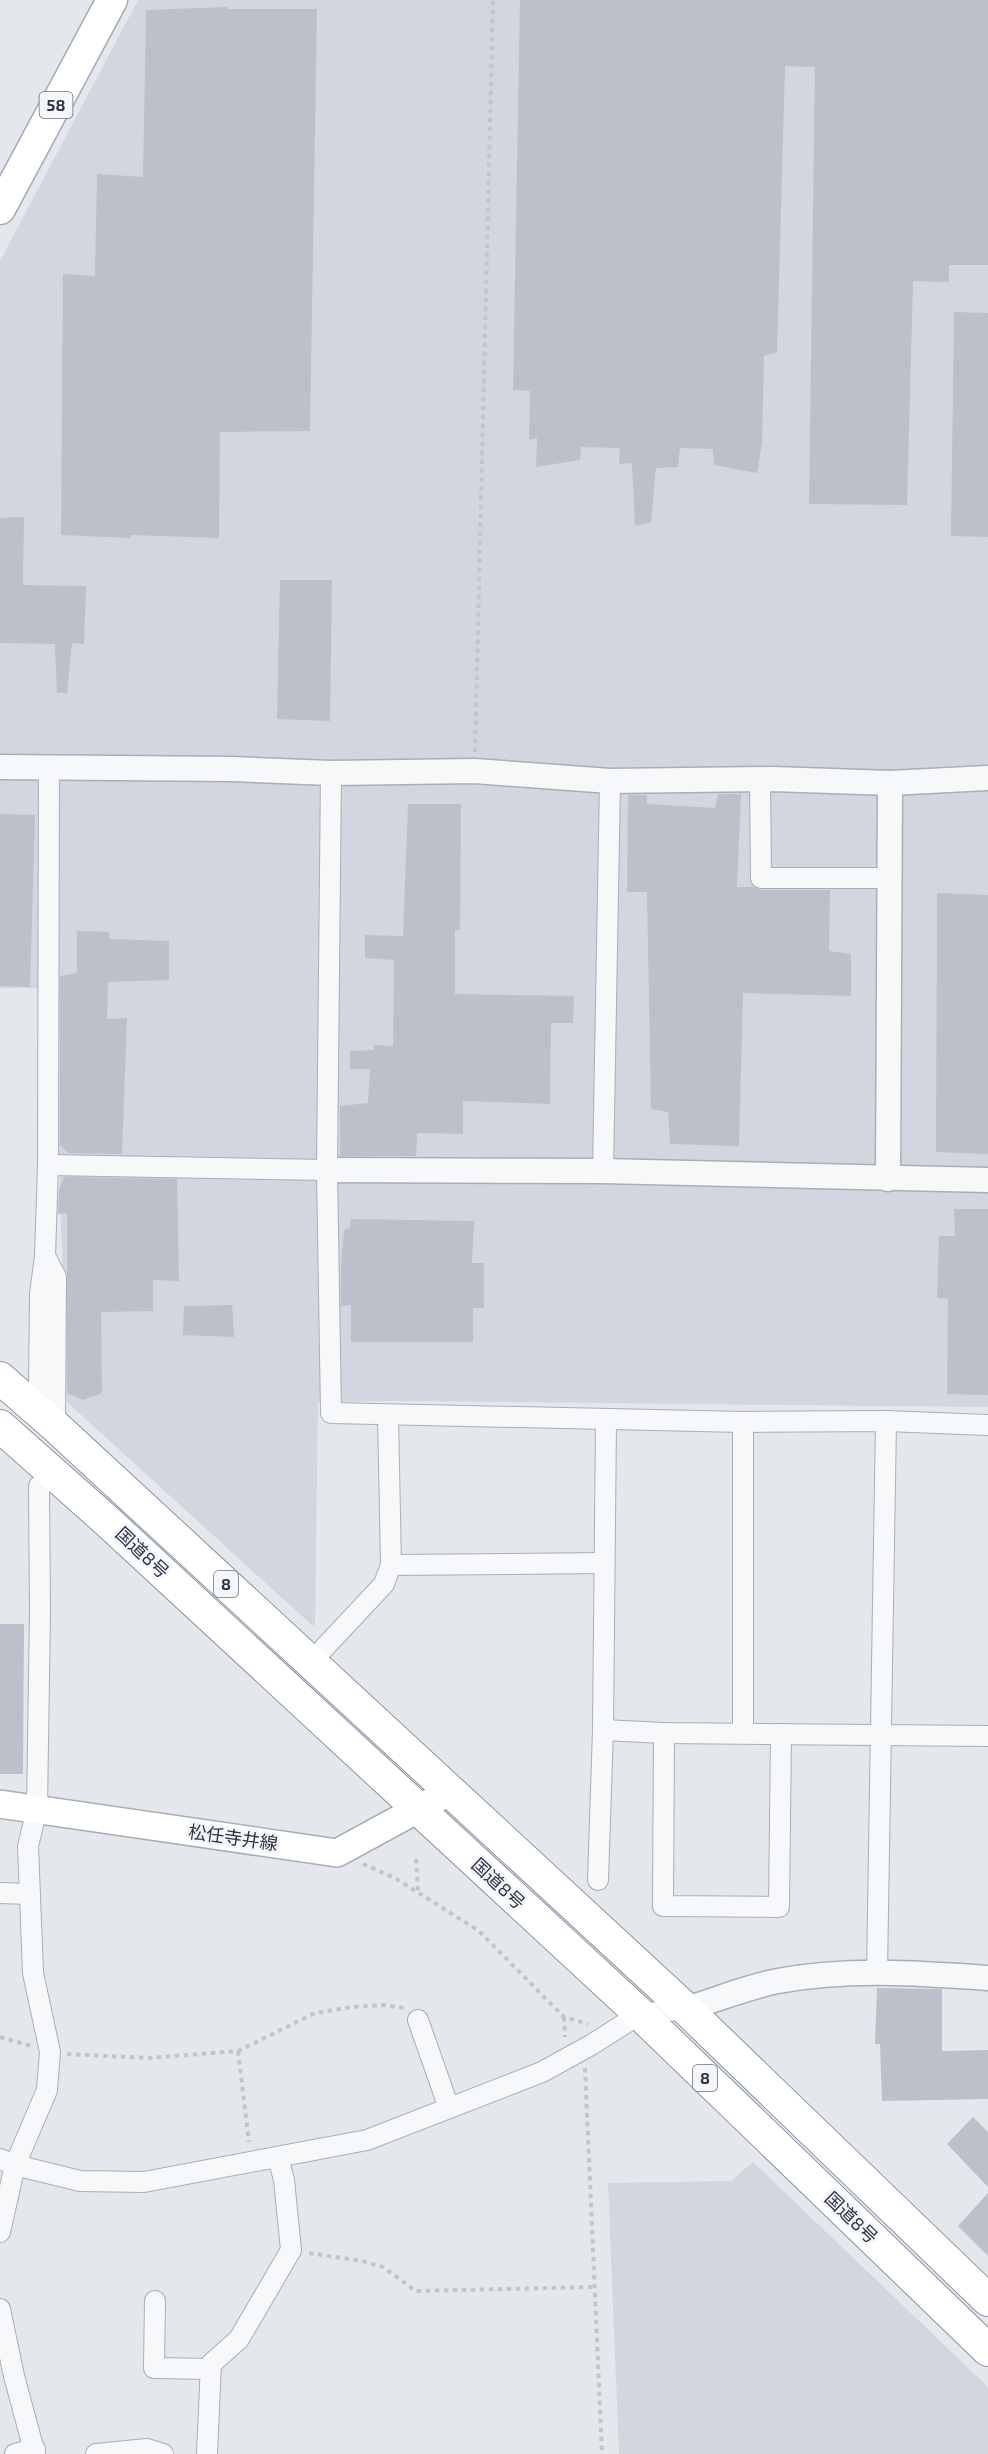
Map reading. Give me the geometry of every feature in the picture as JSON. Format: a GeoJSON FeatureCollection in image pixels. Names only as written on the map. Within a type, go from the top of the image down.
{"type":"FeatureCollection","features":[{"type":"Feature","properties":{"kind":"highway","name":"国道8号"},"geometry":{"type":"LineString","coordinates":[[0,1378],[55,1426],[686,2009],[988,2300]]}},
{"type":"Feature","properties":{"kind":"highway","name":"国道8号"},"geometry":{"type":"LineString","coordinates":[[0,1426],[115,1529],[640,2014],[988,2350]]}},
{"type":"Feature","properties":{"kind":"main road","name":"58"},"geometry":{"type":"LineString","coordinates":[[0,209],[112,0]]}},
{"type":"Feature","properties":{"kind":"main road"},"geometry":{"type":"LineString","coordinates":[[337,1853],[451,1791]]}},
{"type":"Feature","properties":{"kind":"main road","name":"松任寺井線"},"geometry":{"type":"LineString","coordinates":[[0,1804],[337,1853]]}},
{"type":"Feature","properties":{"kind":"street"},"geometry":{"type":"LineString","coordinates":[[0,767],[232,769],[331,773],[474,771],[610,781],[760,780],[890,783],[988,778]]}},
{"type":"Feature","properties":{"kind":"street"},"geometry":{"type":"LineString","coordinates":[[39,1388],[40,1294],[45,1256],[48,1165],[49,767]]}},
{"type":"Feature","properties":{"kind":"street"},"geometry":{"type":"LineString","coordinates":[[331,773],[327,1170],[331,1413],[744,1422],[886,1421],[988,1425]]}},
{"type":"Feature","properties":{"kind":"street"},"geometry":{"type":"LineString","coordinates":[[760,780],[761,878],[890,878]]}},
{"type":"Feature","properties":{"kind":"street"},"geometry":{"type":"LineString","coordinates":[[603,1172],[610,781]]}},
{"type":"Feature","properties":{"kind":"street"},"geometry":{"type":"LineString","coordinates":[[888,1179],[890,783]]}},
{"type":"Feature","properties":{"kind":"street"},"geometry":{"type":"LineString","coordinates":[[48,1165],[603,1172],[988,1180]]}},
{"type":"Feature","properties":{"kind":"street"},"geometry":{"type":"LineString","coordinates":[[45,1256],[56,1277],[55,1426]]}},
{"type":"Feature","properties":{"kind":"street"},"geometry":{"type":"LineString","coordinates":[[311,1662],[384,1584],[391,1565],[388,1415]]}},
{"type":"Feature","properties":{"kind":"street"},"geometry":{"type":"LineString","coordinates":[[598,1880],[603,1730],[606,1420]]}},
{"type":"Feature","properties":{"kind":"street"},"geometry":{"type":"LineString","coordinates":[[877,1972],[886,1421]]}},
{"type":"Feature","properties":{"kind":"street"},"geometry":{"type":"LineString","coordinates":[[743,1733],[744,1422]]}},
{"type":"Feature","properties":{"kind":"street"},"geometry":{"type":"LineString","coordinates":[[0,2232],[7,2162],[48,2090],[50,2052],[33,1973],[28,1846],[37,1809],[39,1486]]}},
{"type":"Feature","properties":{"kind":"street"},"geometry":{"type":"LineString","coordinates":[[391,1565],[604,1563]]}},
{"type":"Feature","properties":{"kind":"street"},"geometry":{"type":"LineString","coordinates":[[603,1730],[664,1733],[988,1736]]}},
{"type":"Feature","properties":{"kind":"street"},"geometry":{"type":"LineString","coordinates":[[664,1733],[663,1906],[779,1907],[781,1734]]}},
{"type":"Feature","properties":{"kind":"street"},"geometry":{"type":"LineString","coordinates":[[0,1893],[30,1894]]}},
{"type":"Feature","properties":{"kind":"street"},"geometry":{"type":"LineString","coordinates":[[7,2162],[80,2181],[144,2182],[251,2163],[367,2140],[542,2072],[585,2049],[640,2014],[686,2009],[776,1982],[827,1974],[877,1972],[988,1978]]}},
{"type":"Feature","properties":{"kind":"street"},"geometry":{"type":"LineString","coordinates":[[418,2020],[449,2108]]}},
{"type":"Feature","properties":{"kind":"street"},"geometry":{"type":"LineString","coordinates":[[207,2454],[210,2364],[239,2339],[291,2250],[284,2180],[278,2157]]}},
{"type":"Feature","properties":{"kind":"street"},"geometry":{"type":"LineString","coordinates":[[155,2301],[154,2368],[210,2368]]}},
{"type":"Feature","properties":{"kind":"street"},"geometry":{"type":"LineString","coordinates":[[0,2309],[14,2376],[35,2451],[15,2454]]}},
{"type":"Feature","properties":{"kind":"street"},"geometry":{"type":"LineString","coordinates":[[96,2454],[147,2450],[163,2454]]}},
{"type":"Feature","properties":{"kind":"path"},"geometry":{"type":"LineString","coordinates":[[474,771],[493,0]]}},
{"type":"Feature","properties":{"kind":"path"},"geometry":{"type":"LineString","coordinates":[[337,1853],[395,1878],[478,1931],[564,2017],[598,2027]]}},
{"type":"Feature","properties":{"kind":"path"},"geometry":{"type":"LineString","coordinates":[[416,1859],[418,1892]]}},
{"type":"Feature","properties":{"kind":"path"},"geometry":{"type":"LineString","coordinates":[[0,2037],[50,2052],[94,2057],[150,2058],[238,2051],[315,2013],[352,2007],[384,2006],[408,2009],[418,2020]]}},
{"type":"Feature","properties":{"kind":"path"},"geometry":{"type":"LineString","coordinates":[[585,2049],[602,2454]]}},
{"type":"Feature","properties":{"kind":"path"},"geometry":{"type":"LineString","coordinates":[[238,2051],[251,2163]]}},
{"type":"Feature","properties":{"kind":"path"},"geometry":{"type":"LineString","coordinates":[[291,2250],[362,2261],[382,2267],[416,2291],[595,2287]]}},
{"type":"Feature","properties":{"kind":"shaded area"},"geometry":{"type":"Polygon","coordinates":[[[138,0],[988,0],[988,1407],[318,1402],[315,1628],[67,1402],[53,988],[0,988],[0,261],[138,0]]]}},
{"type":"Feature","properties":{"kind":"shaded area"},"geometry":{"type":"Polygon","coordinates":[[[753,2162],[988,2387],[988,2454],[619,2454],[608,2183],[731,2181],[753,2162]]]}},
{"type":"Feature","properties":{"kind":"building"},"geometry":{"type":"Polygon","coordinates":[[[520,0],[988,0],[988,265],[949,265],[949,282],[913,281],[907,505],[809,504],[815,67],[785,66],[777,352],[764,356],[762,443],[757,473],[714,465],[713,449],[680,448],[678,467],[656,468],[651,522],[635,526],[632,463],[619,464],[620,448],[581,447],[580,460],[536,467],[537,438],[529,440],[530,391],[513,390],[520,0]]]}},
{"type":"Feature","properties":{"kind":"building"},"geometry":{"type":"Polygon","coordinates":[[[227,7],[227,9],[317,9],[310,431],[220,432],[219,538],[61,535],[63,274],[95,276],[97,174],[143,177],[146,10],[227,7]]]}},
{"type":"Feature","properties":{"kind":"building"},"geometry":{"type":"Polygon","coordinates":[[[954,312],[988,313],[988,537],[951,536],[954,312]]]}},
{"type":"Feature","properties":{"kind":"building"},"geometry":{"type":"Polygon","coordinates":[[[24,517],[23,585],[86,586],[84,644],[72,643],[67,693],[57,693],[55,644],[0,643],[0,518],[24,517]]]}},
{"type":"Feature","properties":{"kind":"building"},"geometry":{"type":"Polygon","coordinates":[[[280,580],[332,580],[330,721],[277,719],[280,580]]]}},
{"type":"Feature","properties":{"kind":"building"},"geometry":{"type":"Polygon","coordinates":[[[718,794],[741,794],[737,887],[753,887],[761,890],[830,890],[829,951],[851,954],[851,996],[743,993],[739,1146],[670,1144],[668,1112],[651,1109],[647,892],[627,892],[628,795],[647,795],[647,804],[715,808],[718,794]]]}},
{"type":"Feature","properties":{"kind":"building"},"geometry":{"type":"Polygon","coordinates":[[[408,804],[461,804],[460,930],[455,930],[455,994],[574,996],[573,1023],[551,1023],[550,1104],[463,1101],[463,1134],[417,1133],[416,1156],[340,1156],[340,1106],[368,1103],[370,1069],[350,1069],[350,1051],[374,1050],[374,1045],[393,1046],[394,960],[365,958],[365,935],[403,936],[408,804]]]}},
{"type":"Feature","properties":{"kind":"building"},"geometry":{"type":"Polygon","coordinates":[[[0,814],[35,815],[30,987],[0,986],[0,814]]]}},
{"type":"Feature","properties":{"kind":"building"},"geometry":{"type":"Polygon","coordinates":[[[937,893],[988,895],[988,1154],[936,1152],[937,893]]]}},
{"type":"Feature","properties":{"kind":"building"},"geometry":{"type":"Polygon","coordinates":[[[77,931],[109,932],[109,939],[169,941],[169,980],[108,982],[107,1019],[127,1018],[122,1154],[68,1153],[60,1145],[60,976],[77,973],[77,931]]]}},
{"type":"Feature","properties":{"kind":"building"},"geometry":{"type":"Polygon","coordinates":[[[64,1177],[177,1179],[179,1281],[153,1280],[153,1311],[101,1312],[102,1393],[83,1400],[67,1393],[67,1213],[58,1214],[59,1189],[64,1177]]]}},
{"type":"Feature","properties":{"kind":"building"},"geometry":{"type":"Polygon","coordinates":[[[954,1209],[988,1209],[988,1395],[947,1394],[948,1299],[937,1298],[939,1236],[955,1236],[954,1209]]]}},
{"type":"Feature","properties":{"kind":"building"},"geometry":{"type":"Polygon","coordinates":[[[351,1219],[474,1221],[472,1263],[484,1263],[484,1308],[473,1308],[473,1342],[351,1342],[351,1305],[341,1306],[341,1265],[344,1230],[350,1228],[351,1219]]]}},
{"type":"Feature","properties":{"kind":"building"},"geometry":{"type":"Polygon","coordinates":[[[232,1305],[234,1337],[183,1335],[184,1306],[232,1305]]]}},
{"type":"Feature","properties":{"kind":"building"},"geometry":{"type":"Polygon","coordinates":[[[0,1624],[24,1624],[23,1774],[0,1774],[0,1624]]]}},
{"type":"Feature","properties":{"kind":"building"},"geometry":{"type":"Polygon","coordinates":[[[877,1988],[942,1989],[942,2051],[988,2050],[988,2099],[882,2101],[880,2044],[875,2044],[877,1988]]]}},
{"type":"Feature","properties":{"kind":"building"},"geometry":{"type":"Polygon","coordinates":[[[973,2117],[988,2132],[988,2187],[947,2144],[973,2117]]]}},
{"type":"Feature","properties":{"kind":"building"},"geometry":{"type":"Polygon","coordinates":[[[988,2193],[988,2256],[958,2226],[988,2193]]]}}]}
